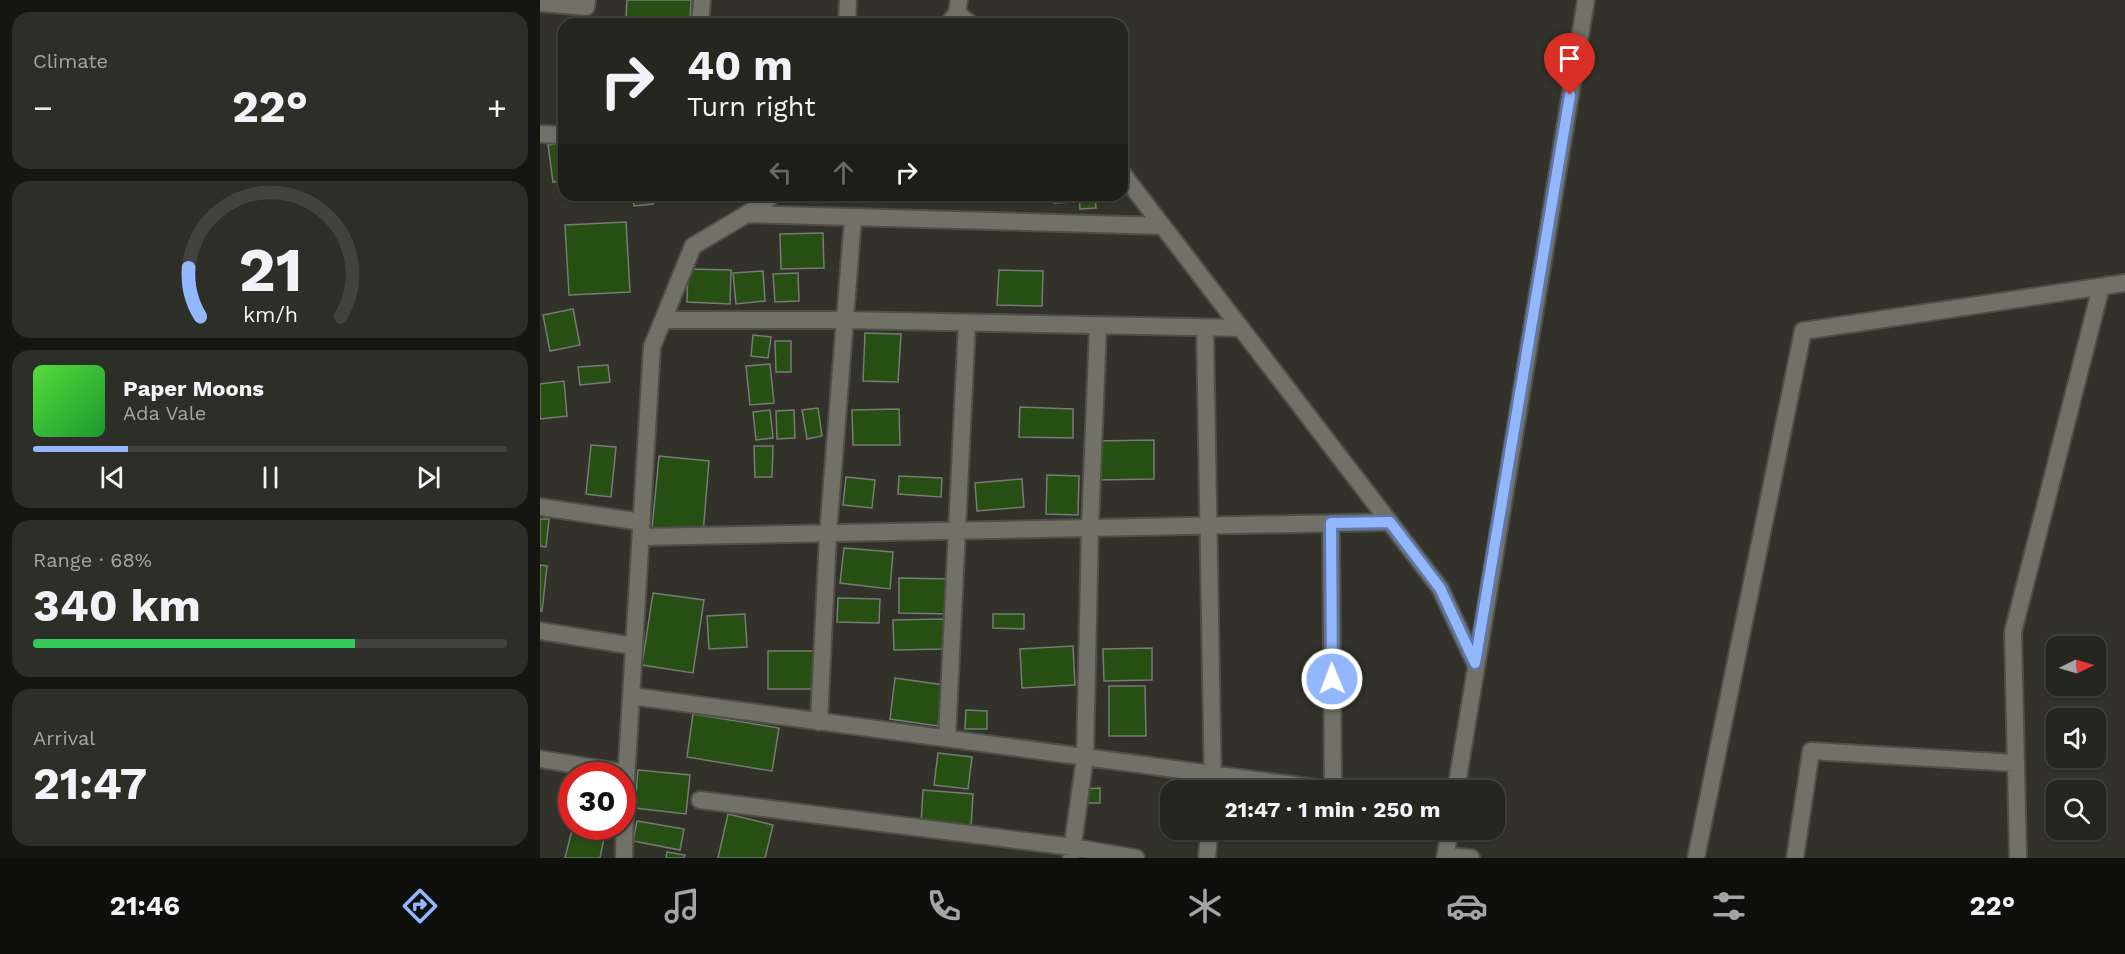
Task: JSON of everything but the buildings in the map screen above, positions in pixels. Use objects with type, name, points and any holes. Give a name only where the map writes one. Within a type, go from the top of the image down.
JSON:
[{"type":"street","points":[[540,3],[586,7],[586,0]]},
{"type":"street","points":[[700,18],[702,0]]},
{"type":"street","points":[[848,0],[848,18]]},
{"type":"street","points":[[1457,780],[1586,0]]},
{"type":"street","points":[[540,134],[558,135]]},
{"type":"street","points":[[1128,180],[1440,588],[1475,663]]},
{"type":"street","points":[[627,762],[652,347],[693,246],[765,201]]},
{"type":"street","points":[[747,214],[1163,226]]},
{"type":"street","points":[[819,722],[828,534],[853,218]]},
{"type":"street","points":[[1696,858],[1803,331],[2125,283]]},
{"type":"street","points":[[2018,858],[2013,632],[2101,287]]},
{"type":"street","points":[[663,320],[845,320],[1241,328]]},
{"type":"street","points":[[947,738],[967,323]]},
{"type":"street","points":[[1072,852],[1085,757],[1089,528],[1098,326]]},
{"type":"street","points":[[1205,328],[1214,780]]},
{"type":"street","points":[[540,507],[642,530],[828,534],[1390,522]]},
{"type":"street","points":[[1331,523],[1332,780]]},
{"type":"street","points":[[540,631],[634,646]]},
{"type":"street","points":[[631,696],[1085,757],[1199,780]]},
{"type":"street","points":[[1795,858],[1811,751],[2016,763]]},
{"type":"street","points":[[540,759],[558,762]]},
{"type":"street","points":[[700,800],[1072,852],[1136,858]]},
{"type":"street","points":[[624,840],[624,858]]},
{"type":"street","points":[[1207,858],[1208,840]]},
{"type":"street","points":[[1449,840],[1446,857],[1472,858]]},
{"type":"route","points":[[1332,679],[1331,523],[1390,522],[1440,588],[1475,663],[1570,95]]}]
